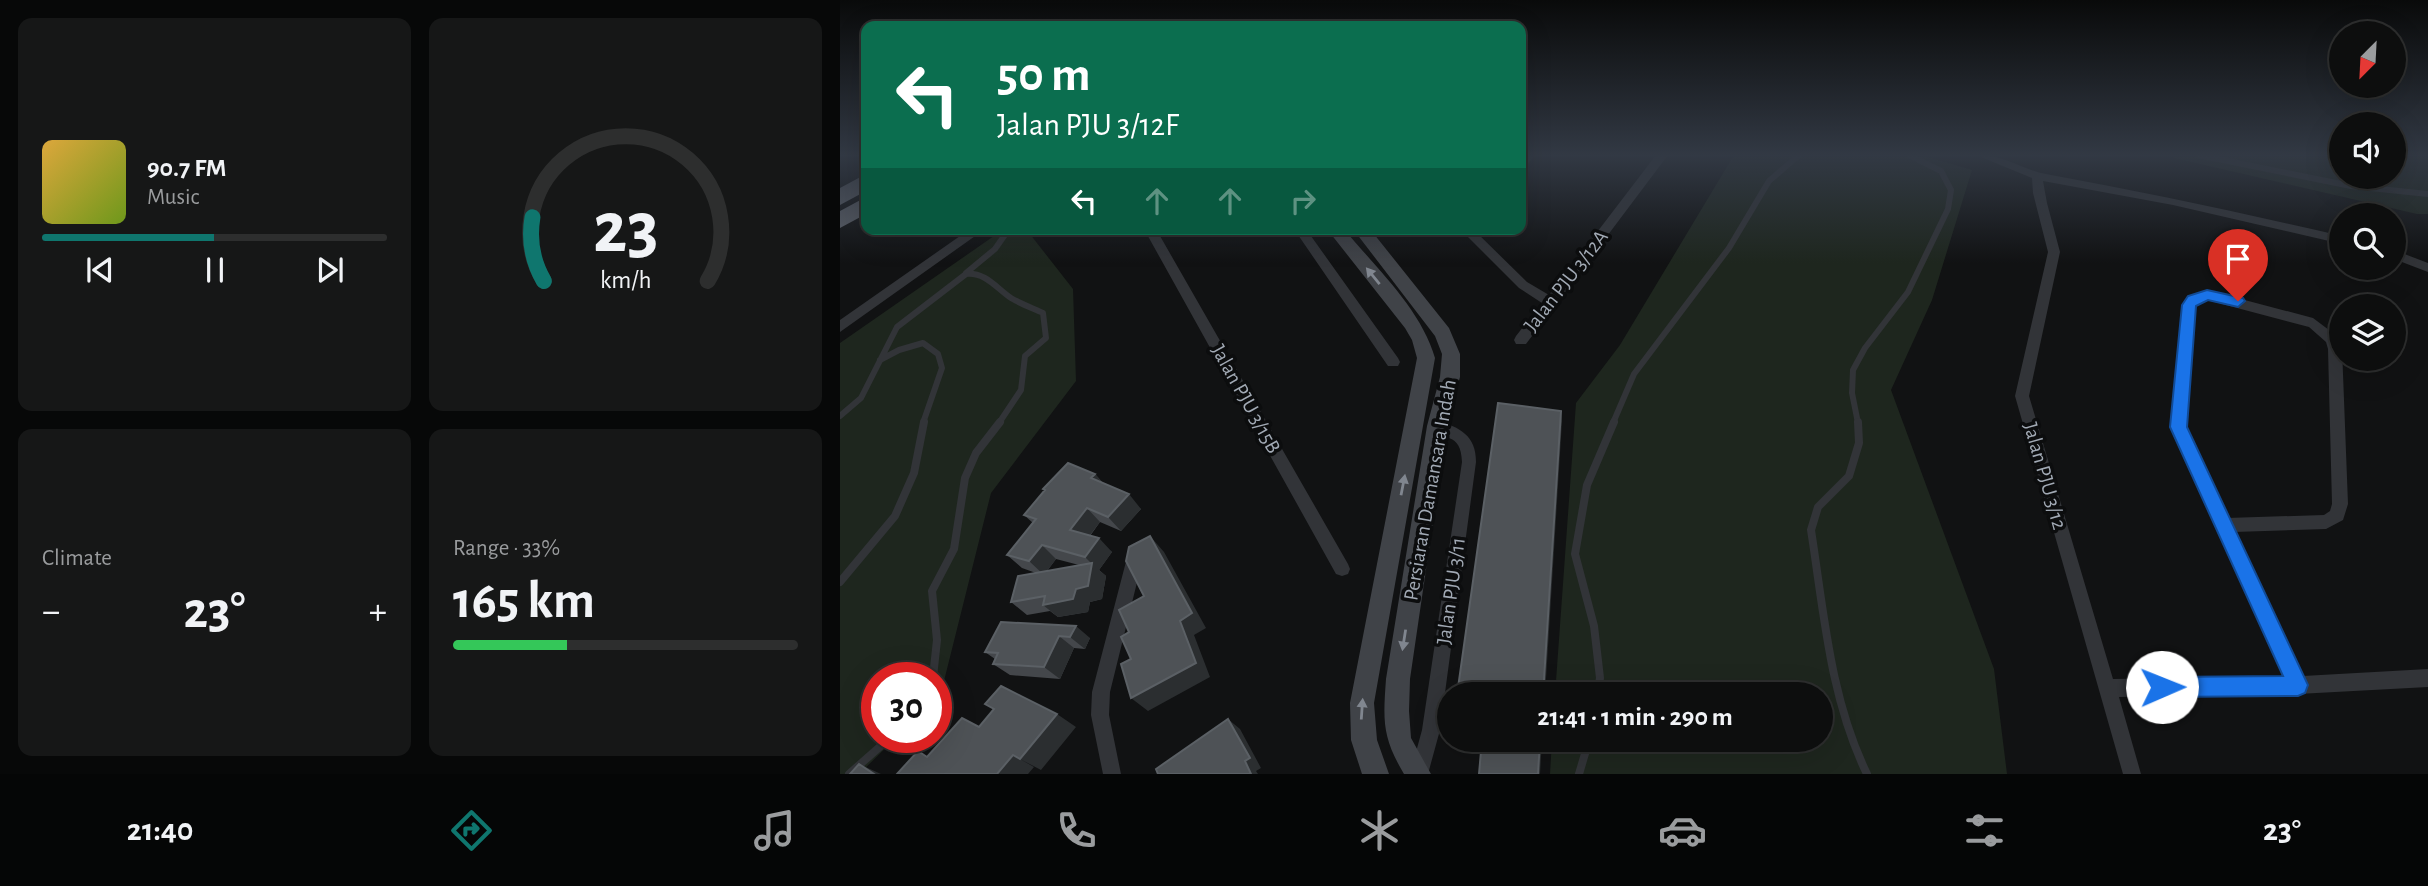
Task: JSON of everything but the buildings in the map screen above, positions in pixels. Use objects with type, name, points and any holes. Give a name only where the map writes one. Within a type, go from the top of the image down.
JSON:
[{"type":"highway","points":[[840,221],[861,207]]},
{"type":"main road","name":"Persiaran Damansara Indah","points":[[1340,235],[1410,323],[1421,340],[1426,358],[1362,703],[1361,729],[1367,757],[1376,774]]},
{"type":"main road","name":"Persiaran Damansara Indah","points":[[1366,235],[1443,333],[1451,354],[1450,377],[1437,426],[1398,679],[1396,711],[1399,741],[1418,774]]},
{"type":"street","name":"Jalan PJU 3/12A","points":[[1521,340],[1634,191]]},
{"type":"street","name":"Jalan PJU 3/12","points":[[2039,191],[2051,230],[2054,252],[2021,387],[2022,396],[2132,774]]},
{"type":"street","points":[[2120,191],[2329,237]]},
{"type":"street","points":[[840,327],[970,235]]},
{"type":"street","name":"Jalan PJU 3/15B","points":[[1153,235],[1342,569]]},
{"type":"street","points":[[1304,235],[1393,362]]},
{"type":"street","points":[[1472,235],[1523,285],[1549,302]]},
{"type":"street","points":[[2406,259],[2428,268]]},
{"type":"street","points":[[2223,525],[2326,522],[2337,515],[2340,504],[2335,349],[2332,340],[2313,323],[2207,295],[2193,300],[2189,305],[2179,427],[2223,525],[2298,685]]},
{"type":"street","name":"Jalan PJU 3/11","points":[[1418,774],[1431,730],[1470,450],[1466,440],[1459,434],[1437,426]]},
{"type":"street","points":[[1112,774],[1100,715],[1101,692],[1138,546]]},
{"type":"street","points":[[2108,688],[2298,685],[2428,678]]},
{"type":"lane","points":[[1599,682],[1594,626],[1575,554],[1587,485],[1634,374],[1729,248],[1763,191]]},
{"type":"lane","points":[[1867,774],[1857,756],[1841,702],[1811,530],[1818,507],[1849,476],[1859,443],[1858,417],[1852,393],[1853,370],[1865,348],[1908,292],[1948,209],[1951,191]]},
{"type":"lane","points":[[2399,191],[2428,194]]},
{"type":"lane","points":[[840,416],[861,398],[897,327],[966,274],[995,249],[1005,235]]},
{"type":"lane","points":[[935,662],[937,640],[932,591],[954,549],[965,478],[976,453],[1013,405],[1021,390],[1025,356],[1046,338],[1043,313],[1011,298],[988,280],[972,272],[966,274]]},
{"type":"lane","points":[[840,582],[895,516],[914,473],[924,419],[942,368],[938,354],[923,343],[898,350],[880,360]]},
{"type":"lane","points":[[1580,774],[1585,752]]},
{"type":"lane","points":[[849,774],[873,753]]},
{"type":"shaded area","points":[[1712,191],[1966,191],[1932,300],[1891,390],[1994,669],[2007,774],[1550,774],[1551,752],[1833,752],[1833,682],[1556,682],[1576,403],[1620,345]]},
{"type":"shaded area","points":[[2318,191],[2428,191],[2428,214],[2406,211],[2406,203],[2369,203]]},
{"type":"shaded area","points":[[995,235],[1031,235],[1073,289],[1076,381],[991,493],[949,662],[861,662],[861,753],[881,753],[859,774],[840,774],[840,343]]},
{"type":"route","points":[[2162,687],[2298,685],[2181,437],[2179,427],[2189,305],[2193,300],[2207,295],[2238,301]]}]
